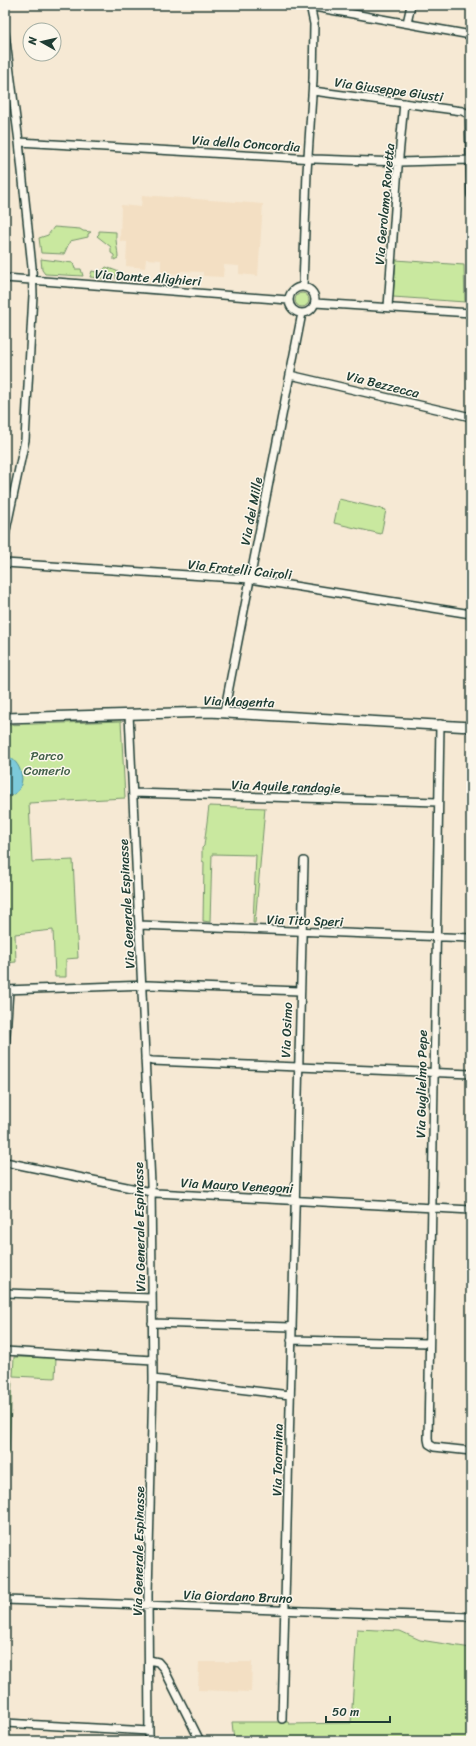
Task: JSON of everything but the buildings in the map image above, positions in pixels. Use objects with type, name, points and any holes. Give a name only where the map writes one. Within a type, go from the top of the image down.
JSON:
[{"type":"street","points":[[303,287],[307,172],[313,91],[314,24],[308,5],[471,35]]},
{"type":"street","points":[[407,23],[411,5]]},
{"type":"street","points":[[5,34],[20,142],[33,280],[25,432],[6,522],[5,534]]},
{"type":"street","name":"Via Giuseppe Giusti","points":[[313,91],[462,111],[470,115]]},
{"type":"street","name":"Via Gerolamo Rovetta","points":[[388,307],[404,103]]},
{"type":"street","points":[[470,115],[471,195]]},
{"type":"street","name":"Via della Concordia","points":[[20,142],[309,159],[399,162],[471,158]]},
{"type":"street","name":"Via Dante Alighieri","points":[[5,278],[288,300]]},
{"type":"street","points":[[303,287],[312,292],[315,297],[315,303],[310,310],[302,313],[292,309],[288,300],[295,288],[303,287]]},
{"type":"street","points":[[315,303],[471,313]]},
{"type":"street","name":"Via dei Mille","points":[[224,713],[302,313]]},
{"type":"street","name":"Via Bezzecca","points":[[290,375],[471,417]]},
{"type":"street","name":"Via Fratelli Cairoli","points":[[5,563],[250,580],[471,614]]},
{"type":"street","name":"Via Magenta","points":[[5,718],[224,713],[440,724],[471,727]]},
{"type":"street","name":"Via Generale Espinasse","points":[[129,714],[151,1192],[153,1379],[148,1605],[149,1741]]},
{"type":"street","name":"Via Guglielmo Pepe","points":[[440,724],[429,1343],[429,1444],[435,1448],[471,1451]]},
{"type":"street","name":"Via Aquile randagie","points":[[133,794],[438,802]]},
{"type":"street","name":"Via Osimo","points":[[294,1200],[304,861]]},
{"type":"street","name":"Via Tito Speri","points":[[139,925],[471,938]]},
{"type":"street","points":[[5,1050],[7,990],[142,985],[299,992]]},
{"type":"street","points":[[145,1059],[152,1061],[471,1074]]},
{"type":"street","name":"Via Mauro Venegoni","points":[[5,1162],[151,1192],[471,1210]]},
{"type":"street","name":"Via Taormina","points":[[282,1719],[294,1200]]},
{"type":"street","points":[[5,1293],[152,1298]]},
{"type":"street","points":[[152,1323],[291,1327]]},
{"type":"street","points":[[291,1340],[429,1343]]},
{"type":"street","points":[[5,1351],[153,1360]]},
{"type":"street","points":[[153,1379],[290,1394]]},
{"type":"street","name":"Via Giordano Bruno","points":[[5,1600],[471,1616]]},
{"type":"street","points":[[149,1660],[158,1662],[164,1668],[200,1741]]},
{"type":"street","points":[[5,1723],[149,1731]]},
{"type":"shaded area","points":[[142,195],[263,204],[258,276],[239,274],[239,266],[224,265],[223,277],[203,276],[203,272],[181,271],[180,274],[161,272],[161,260],[146,259],[145,268],[126,266],[127,242],[120,241],[121,205],[141,207]]},
{"type":"shaded area","points":[[199,1662],[252,1662],[251,1692],[198,1690]]},
{"type":"green space","points":[[54,227],[80,229],[91,232],[88,234],[88,237],[70,241],[64,254],[41,253],[39,238],[48,235]]},
{"type":"green space","points":[[99,231],[116,232],[118,258],[114,260],[114,255],[111,253],[111,247],[97,236]]},
{"type":"green space","points":[[41,259],[73,263],[75,269],[81,269],[83,276],[45,274],[42,270]]},
{"type":"green space","points":[[396,260],[464,265],[465,302],[393,297]]},
{"type":"green space","points":[[106,267],[119,272],[119,279],[116,279],[116,275],[113,275],[113,279],[90,277],[92,271],[100,273]]},
{"type":"green space","points":[[299,293],[305,293],[309,297],[309,303],[305,307],[299,307],[295,303],[295,297]]},
{"type":"green space","points":[[339,499],[386,510],[381,534],[334,523]]},
{"type":"green space","name":"Parco Comerio","points":[[121,721],[125,798],[29,803],[32,862],[73,860],[78,958],[66,959],[66,977],[55,977],[53,930],[15,934],[16,962],[5,963],[5,725]]},
{"type":"green space","points":[[209,806],[265,808],[255,923],[253,923],[256,855],[212,854],[210,922],[203,921],[204,862],[202,861],[202,848],[204,846]]},
{"type":"green space","points":[[14,1357],[56,1358],[55,1378],[13,1376]]},
{"type":"green space","points":[[5,1380],[12,1381],[9,1454],[5,1454]]},
{"type":"green space","points":[[357,1629],[400,1631],[420,1640],[471,1648],[471,1737],[465,1741],[234,1741],[232,1722],[288,1722],[289,1724],[351,1723]]},
{"type":"water","points":[[5,755],[15,761],[22,779],[17,792],[5,797]]}]
